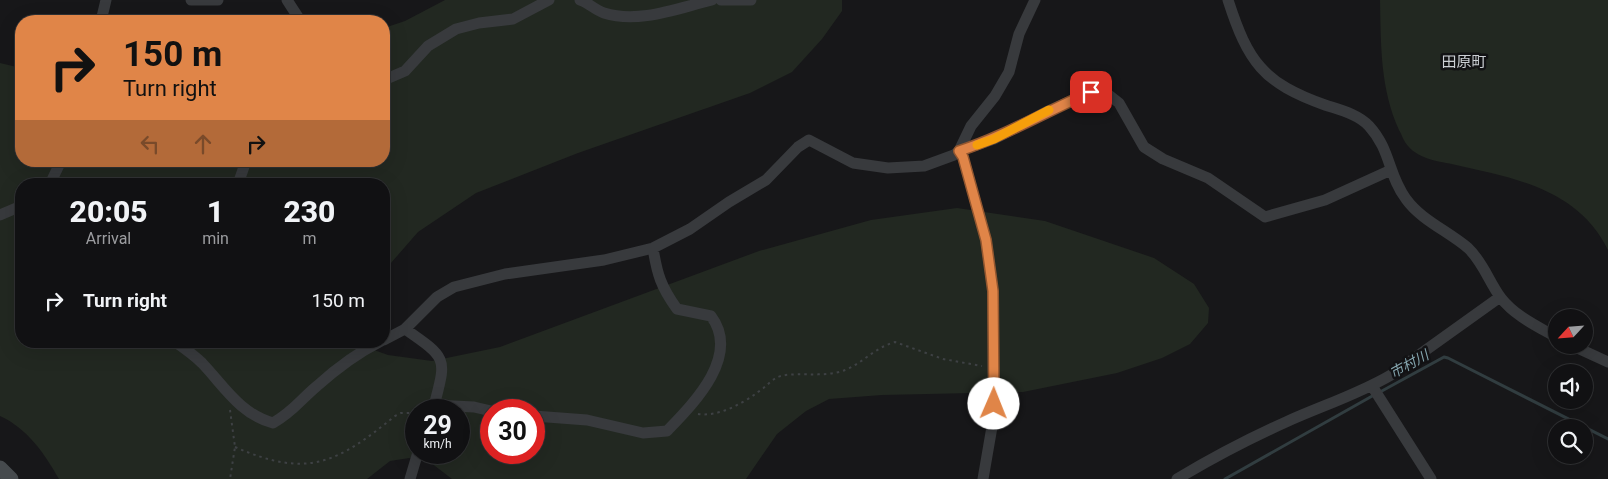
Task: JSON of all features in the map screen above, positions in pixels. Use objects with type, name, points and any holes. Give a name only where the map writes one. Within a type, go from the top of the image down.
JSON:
[{"type":"street","points":[[102,15],[106,0]]},
{"type":"street","points":[[191,0],[218,0]]},
{"type":"street","points":[[288,0],[297,15]]},
{"type":"street","points":[[390,77],[405,71],[428,46],[456,29],[479,23],[513,19],[550,0]]},
{"type":"street","points":[[580,0],[604,13],[628,17],[649,16],[712,0]]},
{"type":"street","points":[[721,0],[751,0]]},
{"type":"street","points":[[959,151],[971,126],[995,96],[1009,72],[1019,34],[1028,11],[1035,0]]},
{"type":"street","points":[[1228,0],[1236,23],[1254,61],[1267,75],[1297,95],[1356,116],[1367,124],[1378,136],[1388,155],[1391,170],[1409,203],[1469,249],[1485,270],[1500,297],[1512,310],[1548,332]]},
{"type":"street","points":[[390,336],[405,329],[437,296],[454,287],[505,274],[604,260],[653,248],[690,229],[729,202],[766,180],[798,147],[809,140],[853,163],[888,168],[924,166],[994,139],[1048,111],[1091,92],[1106,92],[1119,103],[1144,147],[1163,159],[1208,178],[1266,217],[1325,200],[1391,170]]},
{"type":"street","points":[[959,151],[963,157],[986,240],[993,291],[993,422],[983,479]]},
{"type":"street","points":[[0,215],[15,209]]},
{"type":"street","points":[[545,417],[587,420],[643,433],[667,431],[698,398],[713,371],[721,336],[711,316],[677,308],[658,277],[653,248]]},
{"type":"street","points":[[1177,479],[1221,453],[1286,421],[1372,386],[1391,375],[1500,297]]},
{"type":"street","points":[[405,329],[436,350],[444,366],[436,399]]},
{"type":"street","points":[[183,348],[201,362],[238,405],[254,415],[273,423],[290,414],[316,387],[358,353],[367,348]]},
{"type":"street","points":[[1591,354],[1608,362]]},
{"type":"street","points":[[1372,386],[1430,479]]},
{"type":"street","points":[[410,479],[414,464]]},
{"type":"street","points":[[0,468],[11,479]]},
{"type":"path","points":[[688,409],[699,415],[714,414],[750,398],[776,378],[786,374],[820,376],[845,370],[874,350],[895,342],[943,359],[994,369]]},
{"type":"path","points":[[229,395],[230,417],[235,447],[230,479]]},
{"type":"path","points":[[235,447],[256,457],[302,465],[315,464],[332,460],[362,443],[395,416],[405,413]]},
{"type":"shaded area","points":[[445,0],[842,0],[842,11],[822,39],[792,72],[750,93],[578,153],[476,193],[418,232],[390,264],[390,178],[15,178],[15,348],[372,348],[388,355],[432,361],[500,347],[759,251],[871,220],[957,208],[1045,221],[1154,258],[1194,284],[1209,308],[1208,323],[1190,344],[1162,358],[1117,373],[1023,392],[882,395],[829,399],[806,411],[777,434],[746,479],[452,479],[432,464],[470,464],[470,399],[405,399],[405,459],[390,461],[367,479],[59,479],[27,435],[10,421],[0,416],[0,63],[15,67],[15,167],[390,167],[390,26],[405,21]]},
{"type":"shaded area","points":[[1380,0],[1608,0],[1608,250],[1596,230],[1580,213],[1563,200],[1543,190],[1501,175],[1430,159],[1418,154],[1408,146],[1399,130],[1388,98],[1381,50]]},
{"type":"waterway","name":"市村川","points":[[1380,392],[1444,357],[1608,439]]},
{"type":"waterway","name":"市村川","points":[[1225,479],[1374,395]]},
{"type":"slow traffic","points":[[977,145],[994,139],[1049,110]]},
{"type":"district","name":"田原町","points":[[1464,62]]},
{"type":"route","points":[[994,404],[995,339],[993,291],[986,240],[963,157],[959,151],[994,139],[1048,111],[1091,92]]}]
